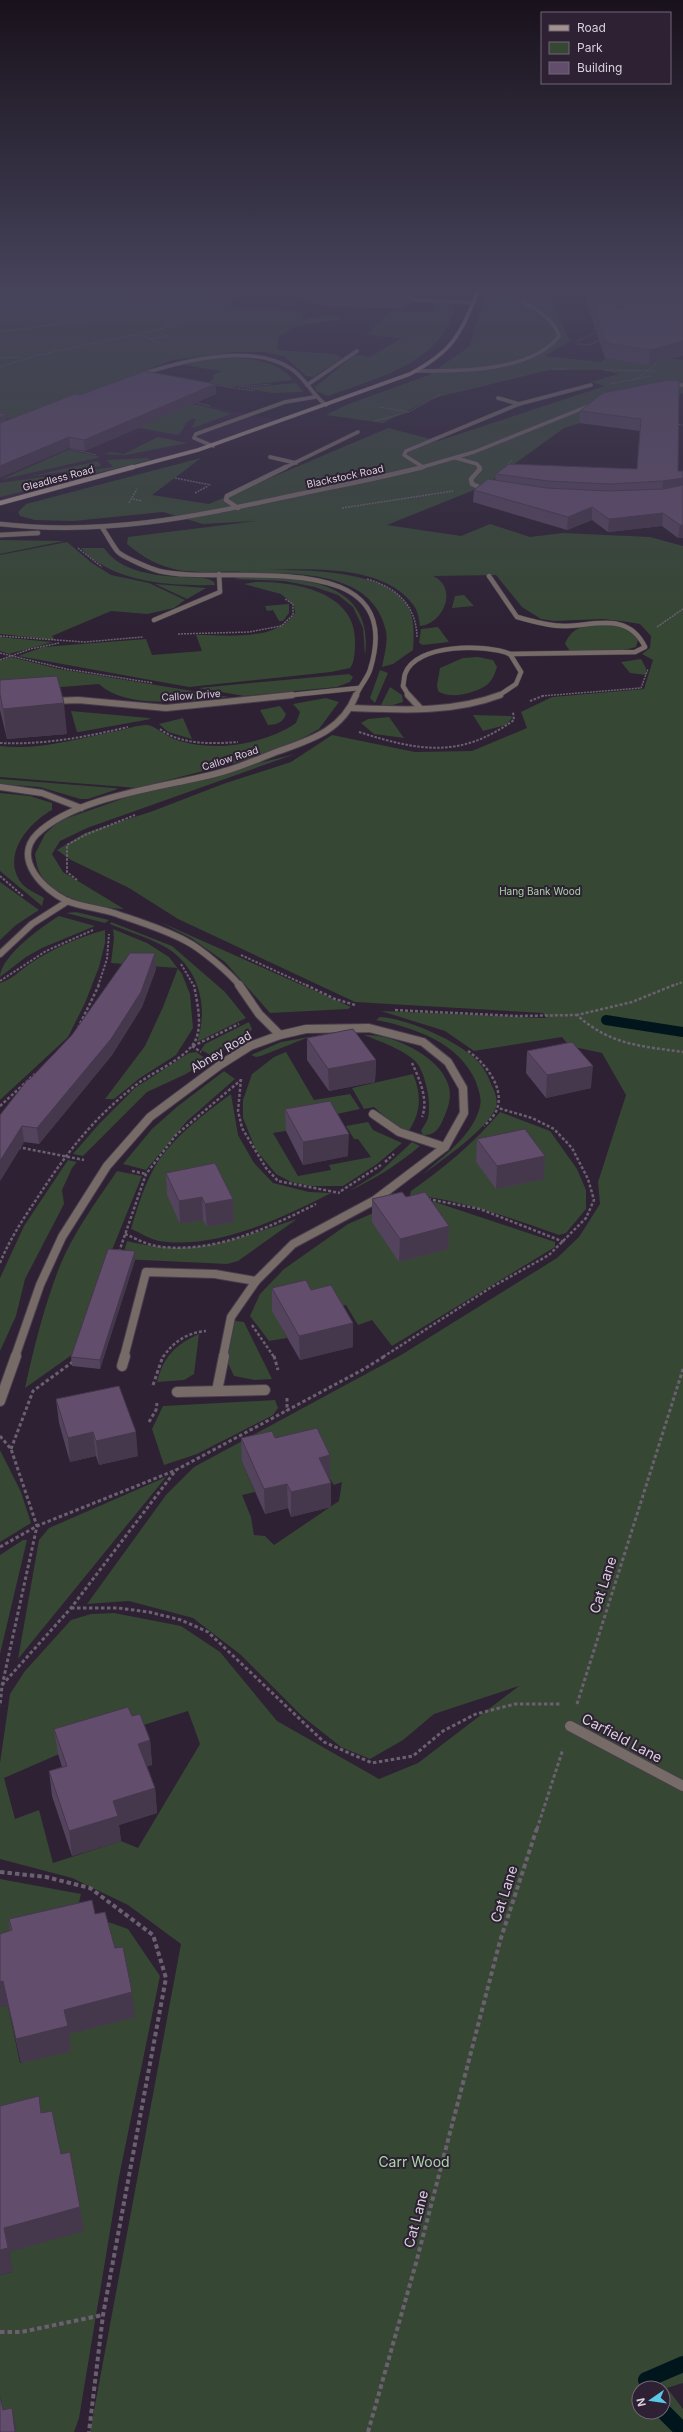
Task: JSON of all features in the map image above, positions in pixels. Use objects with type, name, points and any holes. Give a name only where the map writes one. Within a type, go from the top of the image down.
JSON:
[{"type":"main road","name":"Gleadless Road","points":[[0,503],[213,446],[333,402]]},
{"type":"street","points":[[213,446],[194,438],[196,434],[284,402]]},
{"type":"street","points":[[323,402],[326,405]]},
{"type":"street","points":[[514,402],[519,404]]},
{"type":"street","points":[[423,467],[406,458],[404,455],[406,451],[525,402]]},
{"type":"street","name":"Blackstock Road","points":[[0,524],[73,530],[103,529],[180,520],[423,467],[456,458],[510,438],[564,414],[598,402]]},
{"type":"street","points":[[238,508],[226,500],[226,496],[358,432]]},
{"type":"street","points":[[270,457],[296,463]]},
{"type":"street","points":[[456,458],[477,464],[480,469],[471,480],[472,484],[493,492]]},
{"type":"street","name":"Callow Road","points":[[103,529],[119,553],[150,568],[188,575],[275,575],[310,578],[344,588],[362,602],[373,618],[375,647],[370,671],[359,688],[352,708],[335,726],[313,738],[222,772],[144,789],[81,808],[53,821],[36,835],[28,852],[30,869],[46,888],[68,901],[114,913],[187,941],[233,977],[259,1014],[280,1035]]},
{"type":"street","points":[[0,535],[73,530]]},
{"type":"street","points":[[154,620],[220,592],[218,585],[219,574]]},
{"type":"street","points":[[420,708],[403,687],[404,677],[412,664],[432,652],[459,646],[486,648],[510,654],[636,652],[644,646],[642,636],[633,628],[619,623],[562,626],[517,617],[488,576]]},
{"type":"street","points":[[352,708],[420,708],[468,705],[497,696],[516,684],[521,672],[518,663],[510,654]]},
{"type":"street","name":"Callow Drive","points":[[43,702],[78,700],[166,708],[359,688]]},
{"type":"street","points":[[0,787],[35,790],[62,797],[81,808]]},
{"type":"street","points":[[0,954],[10,943],[48,912],[68,901]]},
{"type":"street","name":"Abney Road","points":[[0,1401],[40,1285],[62,1237],[107,1166],[150,1117],[220,1065],[250,1046],[280,1035],[306,1029],[369,1028],[422,1042],[448,1062],[464,1088],[464,1113],[445,1147],[375,1200],[293,1244],[256,1281],[231,1317],[217,1391]]},
{"type":"street","points":[[373,1114],[388,1128],[402,1135],[445,1147]]},
{"type":"street","points":[[122,1366],[146,1272],[216,1274],[256,1281]]},
{"type":"street","points":[[177,1392],[265,1390]]},
{"type":"street","name":"Carfield Lane","points":[[570,1726],[683,1786]]},
{"type":"path","points":[[676,424],[683,425]]},
{"type":"path","points":[[171,477],[211,485]]},
{"type":"path","points":[[639,634],[662,626],[683,609]]},
{"type":"path","points":[[0,660],[63,642]]},
{"type":"path","points":[[513,708],[544,695],[603,692],[641,688],[647,673],[649,662],[636,652]]},
{"type":"path","points":[[0,653],[66,669],[160,684]]},
{"type":"path","points":[[338,722],[379,738],[413,746],[444,747],[479,741],[498,731],[514,720],[513,708],[497,696]]},
{"type":"path","points":[[166,708],[157,725],[162,731],[207,743],[243,742]]},
{"type":"path","points":[[0,743],[15,744],[67,739],[131,727]]},
{"type":"path","points":[[80,882],[67,872],[66,845],[85,834],[143,812]]},
{"type":"path","points":[[0,876],[28,899],[48,912]]},
{"type":"path","points":[[76,1031],[101,981],[110,949],[109,925],[114,913]]},
{"type":"path","points":[[0,981],[3,981],[32,958],[73,937],[109,925]]},
{"type":"path","points":[[235,952],[335,999],[358,1006]]},
{"type":"path","points":[[0,1263],[8,1243],[65,1155],[94,1122],[137,1084],[192,1046],[200,1021],[194,985],[180,962]]},
{"type":"path","points":[[398,1010],[516,1016],[577,1015],[632,1002],[683,982]]},
{"type":"path","points":[[577,1015],[591,1030],[617,1042],[683,1052]]},
{"type":"path","points":[[192,1046],[242,1080]]},
{"type":"path","points":[[463,1048],[478,1057],[493,1079],[499,1096],[498,1108],[484,1127]]},
{"type":"path","points":[[331,1196],[383,1164],[412,1138],[424,1112],[421,1081],[412,1062],[407,1059]]},
{"type":"path","points":[[0,1106],[36,1074]]},
{"type":"path","points":[[118,1256],[146,1174],[162,1150],[188,1123],[242,1080],[246,1075]]},
{"type":"path","points":[[242,1080],[238,1111],[242,1128],[266,1168],[278,1181],[375,1200]]},
{"type":"path","points":[[0,1547],[37,1526],[176,1470],[287,1412],[424,1333],[490,1288],[549,1255],[564,1242],[586,1218],[594,1200],[588,1179],[572,1148],[554,1129],[532,1118],[498,1108]]},
{"type":"path","points":[[14,1146],[65,1155]]},
{"type":"path","points":[[421,1198],[445,1200],[486,1211],[564,1242]]},
{"type":"path","points":[[125,1234],[155,1246],[190,1247],[224,1240],[284,1221],[318,1203]]},
{"type":"path","points":[[231,1317],[249,1320],[274,1356],[280,1376]]},
{"type":"path","points":[[153,1389],[155,1372],[161,1357],[178,1340],[198,1331],[228,1332]]},
{"type":"path","points":[[11,1450],[33,1391],[74,1360],[80,1361]]},
{"type":"path","name":"Cat Lane","points":[[368,2432],[416,2263],[500,1941],[683,1369]]},
{"type":"path","points":[[286,1396],[287,1412]]},
{"type":"path","points":[[149,1422],[156,1410],[155,1398]]},
{"type":"path","points":[[0,1436],[11,1450],[37,1526],[2,1686],[0,1706]]},
{"type":"path","points":[[2,1686],[71,1608],[176,1470]]},
{"type":"path","points":[[71,1608],[118,1608],[149,1612],[181,1620],[208,1632],[231,1652],[324,1742],[372,1763],[413,1756],[443,1731],[476,1714],[515,1704],[577,1704]]},
{"type":"path","points":[[0,1872],[46,1877],[90,1888],[152,1935],[166,1978],[103,2314],[89,2432]]},
{"type":"path","points":[[0,2332],[21,2332],[103,2314]]},
{"type":"shaded area","points":[[156,402],[193,402],[282,421],[213,446],[0,503],[0,430]]},
{"type":"green space","points":[[0,402],[63,402],[23,418],[0,419]]},
{"type":"green space","name":"Carr Wood","points":[[353,402],[425,402],[383,423],[326,415]]},
{"type":"green space","name":"Carr Wood","points":[[555,402],[651,402],[564,428],[484,486],[387,525],[461,536],[490,524],[530,537],[563,533],[650,537],[683,546],[683,2383],[671,2387],[671,2380],[631,2380],[631,2420],[671,2420],[671,2393],[683,2409],[683,2432],[90,2432],[181,1944],[128,1905],[72,1878],[0,1859],[0,1763],[10,1694],[25,1671],[71,1620],[91,1614],[114,1613],[181,1626],[220,1652],[277,1721],[379,1779],[418,1763],[519,1686],[434,1714],[403,1740],[370,1759],[341,1747],[302,1716],[241,1655],[193,1618],[129,1601],[87,1604],[166,1495],[194,1467],[401,1355],[557,1258],[579,1237],[600,1204],[598,1182],[626,1095],[602,1053],[569,1046],[562,1037],[474,1051],[445,1031],[381,1011],[546,1018],[543,1013],[355,1002],[178,919],[129,888],[71,860],[57,850],[85,833],[153,811],[223,784],[291,762],[332,735],[415,752],[472,751],[527,728],[521,712],[552,697],[644,689],[653,660],[642,654],[650,648],[651,636],[640,624],[602,619],[554,621],[541,619],[522,607],[496,575],[433,576],[441,582],[445,589],[445,605],[435,619],[428,624],[420,626],[414,606],[395,588],[368,576],[337,571],[304,569],[204,572],[178,570],[151,560],[127,544],[128,537],[257,521],[203,524],[163,512],[74,521],[35,520],[20,516],[18,512],[26,504],[201,458],[152,495],[209,504],[388,428],[438,441]],"holes":[[[242,1462],[330,1479],[334,1485],[342,1482],[339,1501],[274,1545],[265,1536],[254,1535],[251,1517],[242,1495],[255,1492]],[[188,1711],[200,1744],[138,1848],[121,1841],[53,1863],[39,1810],[15,1819],[4,1778],[80,1745]]]},
{"type":"green space","points":[[190,405],[199,405],[231,414],[192,428],[196,419],[190,420],[178,435],[134,427]]},
{"type":"green space","points":[[158,437],[187,443],[126,455],[104,454],[111,452],[124,454]]},
{"type":"green space","points":[[68,450],[101,457],[0,480]]},
{"type":"green space","points":[[148,458],[150,460],[0,497],[0,483],[113,467],[107,460]]},
{"type":"green space","points":[[98,461],[101,466],[28,477]]},
{"type":"green space","points":[[0,540],[64,541],[0,554]]},
{"type":"green space","points":[[67,542],[92,563],[111,575],[149,583],[185,600],[174,608],[147,614],[111,611],[52,636],[55,640],[0,634],[0,555]]},
{"type":"green space","points":[[81,548],[104,548],[119,563],[139,571],[150,574],[203,578],[214,582],[215,585],[180,585],[143,580],[109,569],[94,560]]},
{"type":"green space","points":[[256,570],[293,570],[337,573],[359,577],[378,584],[395,593],[410,610],[414,633],[413,650],[393,664],[382,667],[386,649],[386,631],[377,608],[361,593],[341,582],[317,576],[291,574],[219,573]]},
{"type":"green space","points":[[244,577],[266,577],[310,582],[330,588],[346,598],[358,612],[365,631],[365,656],[363,628],[353,607],[338,595],[315,587],[285,581],[234,579]]},
{"type":"green space","points":[[271,582],[304,587],[320,593],[334,601],[345,611],[353,624],[355,641],[354,659],[350,668],[331,672],[189,687],[18,656],[43,647],[146,639],[152,655],[202,651],[196,635],[250,635],[276,629],[287,622],[295,613],[294,605],[281,594],[244,584]]},
{"type":"green space","points":[[155,584],[206,588],[187,599]]},
{"type":"green space","points":[[464,595],[474,606],[452,608],[455,596]]},
{"type":"green space","points":[[289,604],[289,613],[283,621],[279,621],[273,610],[267,611],[265,606]]},
{"type":"green space","points":[[603,624],[619,626],[634,631],[638,640],[636,647],[624,650],[570,651],[565,644],[575,630],[585,626]]},
{"type":"green space","points":[[438,627],[449,642],[423,645],[419,643],[421,629]]},
{"type":"green space","points":[[0,637],[53,642],[9,654],[0,651]]},
{"type":"green space","points":[[11,657],[59,669],[229,697],[161,702],[143,701],[126,698],[111,692],[99,684],[0,692],[0,661]]},
{"type":"green space","points":[[478,657],[493,660],[497,667],[493,678],[488,684],[471,693],[449,695],[438,691],[437,685],[440,668],[463,658]]},
{"type":"green space","points":[[641,659],[646,668],[646,675],[630,673],[621,662]]},
{"type":"green space","points":[[380,670],[388,673],[375,703],[370,698]]},
{"type":"green space","points":[[349,674],[353,677],[350,682],[337,687],[244,696],[198,688]]},
{"type":"green space","points":[[390,687],[402,695],[403,702],[393,705],[381,705]]},
{"type":"green space","points":[[326,698],[339,702],[319,729],[299,740],[250,759],[137,788],[0,777],[0,746],[29,747],[44,745],[147,725],[150,725],[174,739],[189,743],[204,746],[237,744],[269,737],[296,723],[300,712],[293,704]]},
{"type":"green space","points":[[280,706],[286,714],[285,717],[279,722],[268,725],[260,710]]},
{"type":"green space","points":[[71,711],[149,718],[151,719],[77,732]]},
{"type":"green space","points":[[473,715],[511,716],[512,718],[506,725],[483,731]]},
{"type":"green space","points":[[389,717],[404,738],[374,734],[361,723],[368,719]]},
{"type":"green space","points":[[183,718],[192,739],[168,732],[159,724]]},
{"type":"green space","points":[[295,754],[87,828],[60,841],[52,854],[63,872],[124,909],[102,907],[78,901],[66,896],[47,883],[40,873],[35,854],[45,834],[59,821],[133,795]]},
{"type":"green space","points":[[0,779],[118,789],[88,799],[80,799],[40,787],[0,784]]},
{"type":"green space","points":[[0,793],[30,796],[52,803],[52,810],[43,816],[26,832],[15,853],[14,863],[17,874],[23,885],[44,898],[42,906],[0,871]]},
{"type":"green space","points":[[0,882],[39,910],[16,925],[0,940]]},
{"type":"green space","points":[[76,912],[109,920],[105,923],[66,913]]},
{"type":"green space","points":[[59,916],[95,926],[42,948],[26,957],[0,977],[7,960],[14,952],[33,934]]},
{"type":"green space","points":[[158,921],[351,1007],[348,1009],[270,1013],[225,962],[191,938]]},
{"type":"green space","points":[[111,922],[172,946],[225,992],[246,1018],[197,1042],[202,1015],[201,1002],[194,977],[187,966],[178,956],[167,948],[147,938],[110,924]]},
{"type":"green space","points":[[113,929],[147,943],[169,957],[177,968],[111,963],[114,938]]},
{"type":"green space","points":[[105,930],[105,943],[99,967],[85,1003],[68,1037],[0,1100],[0,983],[9,979],[31,963],[58,948]]},
{"type":"green space","points":[[178,969],[182,974],[190,994],[193,1028],[176,1055],[140,1078],[114,1099],[105,1099],[145,1046]]},
{"type":"green space","points":[[380,1017],[390,1018],[415,1025],[441,1036],[464,1049],[482,1066],[489,1078],[496,1096],[496,1107],[484,1125],[452,1153],[422,1175],[465,1136],[477,1117],[480,1106],[480,1094],[469,1068],[447,1047],[420,1032],[376,1020]]},
{"type":"green space","points":[[249,1022],[252,1029],[245,1039],[212,1056],[201,1050],[205,1044]]},
{"type":"green space","points":[[364,1035],[375,1035],[401,1043],[414,1049],[437,1066],[444,1076],[450,1092],[447,1109],[439,1128],[435,1132],[430,1135],[423,1135],[421,1131],[428,1118],[429,1104],[427,1087],[418,1065],[403,1052]]},
{"type":"green space","points":[[309,1037],[261,1056],[256,1057],[251,1055],[281,1042]]},
{"type":"green space","points":[[196,1052],[208,1060],[186,1074],[147,1092],[83,1156],[73,1154],[99,1124],[135,1088],[189,1053]]},
{"type":"green space","points":[[286,1052],[314,1100],[350,1094],[360,1109],[300,1122],[304,1128],[273,1133],[298,1176],[331,1170],[329,1165],[371,1157],[358,1139],[354,1139],[346,1126],[368,1122],[373,1130],[402,1143],[377,1164],[343,1186],[310,1186],[291,1182],[276,1174],[256,1150],[243,1118],[243,1100],[252,1074],[274,1057]]},
{"type":"green space","points":[[224,1071],[235,1079],[187,1121],[146,1170],[123,1164],[152,1129],[178,1106]]},
{"type":"green space","points":[[413,1074],[418,1090],[419,1104],[416,1118],[408,1132],[396,1127],[374,1107],[364,1109],[352,1088]]},
{"type":"green space","points":[[231,1094],[238,1135],[254,1163],[273,1183],[309,1192],[331,1193],[270,1222],[248,1230],[203,1241],[181,1243],[159,1241],[131,1229],[146,1185],[154,1168],[166,1150],[202,1116]]},
{"type":"green space","points":[[500,1112],[550,1131],[577,1169],[586,1190],[586,1209],[566,1233],[559,1235],[467,1205],[429,1197],[410,1195],[411,1191],[447,1164],[469,1145]]},
{"type":"green space","points":[[412,1142],[420,1146],[386,1171],[349,1191],[380,1172]]},
{"type":"green space","points":[[68,1160],[77,1162],[72,1168],[62,1190],[64,1204],[25,1279],[16,1316],[0,1351],[0,1278],[24,1226]]},
{"type":"green space","points":[[117,1171],[142,1176],[114,1245],[76,1352],[25,1388],[40,1327],[59,1268],[78,1230]]},
{"type":"green space","points":[[401,1201],[435,1202],[555,1242],[555,1247],[392,1346],[372,1320],[358,1325],[346,1305],[312,1313],[273,1311],[287,1338],[269,1341],[250,1316],[260,1294],[284,1269],[348,1224]]},
{"type":"green space","points":[[297,1219],[238,1261],[227,1264],[122,1259],[127,1241],[152,1246],[174,1248],[195,1247],[233,1240]]},
{"type":"green space","points":[[235,1321],[244,1322],[272,1379],[255,1380],[234,1376],[227,1361]]},
{"type":"green space","points":[[199,1334],[194,1374],[184,1380],[157,1382],[163,1365],[172,1352],[184,1342]]},
{"type":"green space","points":[[275,1400],[278,1408],[273,1415],[197,1454],[164,1465],[152,1429],[163,1406]]},
{"type":"green space","points":[[0,1450],[21,1492],[31,1523],[0,1542]]},
{"type":"green space","points":[[166,1477],[18,1659],[39,1540],[49,1528]]},
{"type":"green space","points":[[23,1540],[27,1540],[0,1654],[0,1555]]},
{"type":"green space","points":[[0,1879],[81,1894],[77,1911],[128,1929],[160,1976],[119,2177],[79,2418],[74,2432],[7,2432],[0,2395],[0,2275],[12,2272],[9,2252],[0,2131],[0,2007],[8,2006],[20,2063],[67,2034],[135,2016],[0,1960]]},
{"type":"building","points":[[53,402],[172,402],[84,440],[69,437],[0,466],[0,423]]},
{"type":"building","points":[[591,402],[679,402],[678,471],[683,471],[683,478],[663,481],[609,484],[548,481],[496,474],[509,464],[637,469],[641,419],[580,411]]},
{"type":"building","points":[[0,413],[6,414],[0,417]]},
{"type":"building","points":[[488,479],[547,488],[608,491],[664,489],[683,485],[683,525],[680,525],[663,513],[609,519],[592,507],[568,517],[474,490]]},
{"type":"building","points":[[57,676],[64,703],[3,709],[0,694],[0,680]]},
{"type":"building","points":[[130,953],[155,953],[141,992],[111,1039],[37,1128],[22,1126],[0,1161],[0,1115],[28,1079],[29,1080],[72,1035]]},
{"type":"building","points":[[353,1029],[376,1060],[328,1069],[307,1038]]},
{"type":"building","points":[[572,1042],[593,1066],[547,1075],[527,1051]]},
{"type":"building","points":[[330,1101],[349,1134],[303,1142],[285,1109]]},
{"type":"building","points":[[525,1129],[545,1156],[497,1166],[477,1139]]},
{"type":"building","points":[[215,1163],[233,1199],[205,1204],[202,1197],[179,1201],[166,1173]]},
{"type":"building","points":[[402,1192],[406,1197],[425,1192],[449,1226],[400,1239],[372,1199]]},
{"type":"building","points":[[108,1249],[135,1251],[100,1360],[71,1357]]},
{"type":"building","points":[[306,1280],[311,1290],[331,1285],[353,1323],[299,1336],[272,1288]]},
{"type":"building","points":[[119,1386],[136,1432],[96,1441],[93,1432],[68,1438],[56,1399]]},
{"type":"building","points":[[317,1428],[330,1455],[319,1458],[331,1483],[291,1492],[287,1484],[264,1489],[241,1438],[272,1431],[275,1438]]},
{"type":"building","points":[[128,1707],[132,1716],[140,1714],[150,1740],[138,1744],[155,1788],[113,1801],[118,1816],[69,1831],[49,1771],[67,1766],[54,1729]]},
{"type":"building","points":[[92,1900],[95,1914],[105,1912],[115,1948],[123,1947],[132,1992],[64,2010],[68,2026],[16,2039],[3,1981],[0,1982],[0,1934],[12,1930],[9,1919]]},
{"type":"building","points":[[39,2096],[41,2113],[52,2111],[61,2154],[70,2152],[80,2207],[4,2228],[8,2248],[0,2250],[0,2106]]},
{"type":"building","points":[[0,2397],[3,2410],[12,2408],[15,2432],[0,2432]]},
{"type":"waterway","points":[[606,1020],[683,1032]]},
{"type":"waterway","points":[[646,2380],[683,2364]]},
{"type":"waterway","points":[[671,2419],[683,2431]]},
{"type":"park label","name":"Hang Bank Wood","points":[[540,891]]}]
